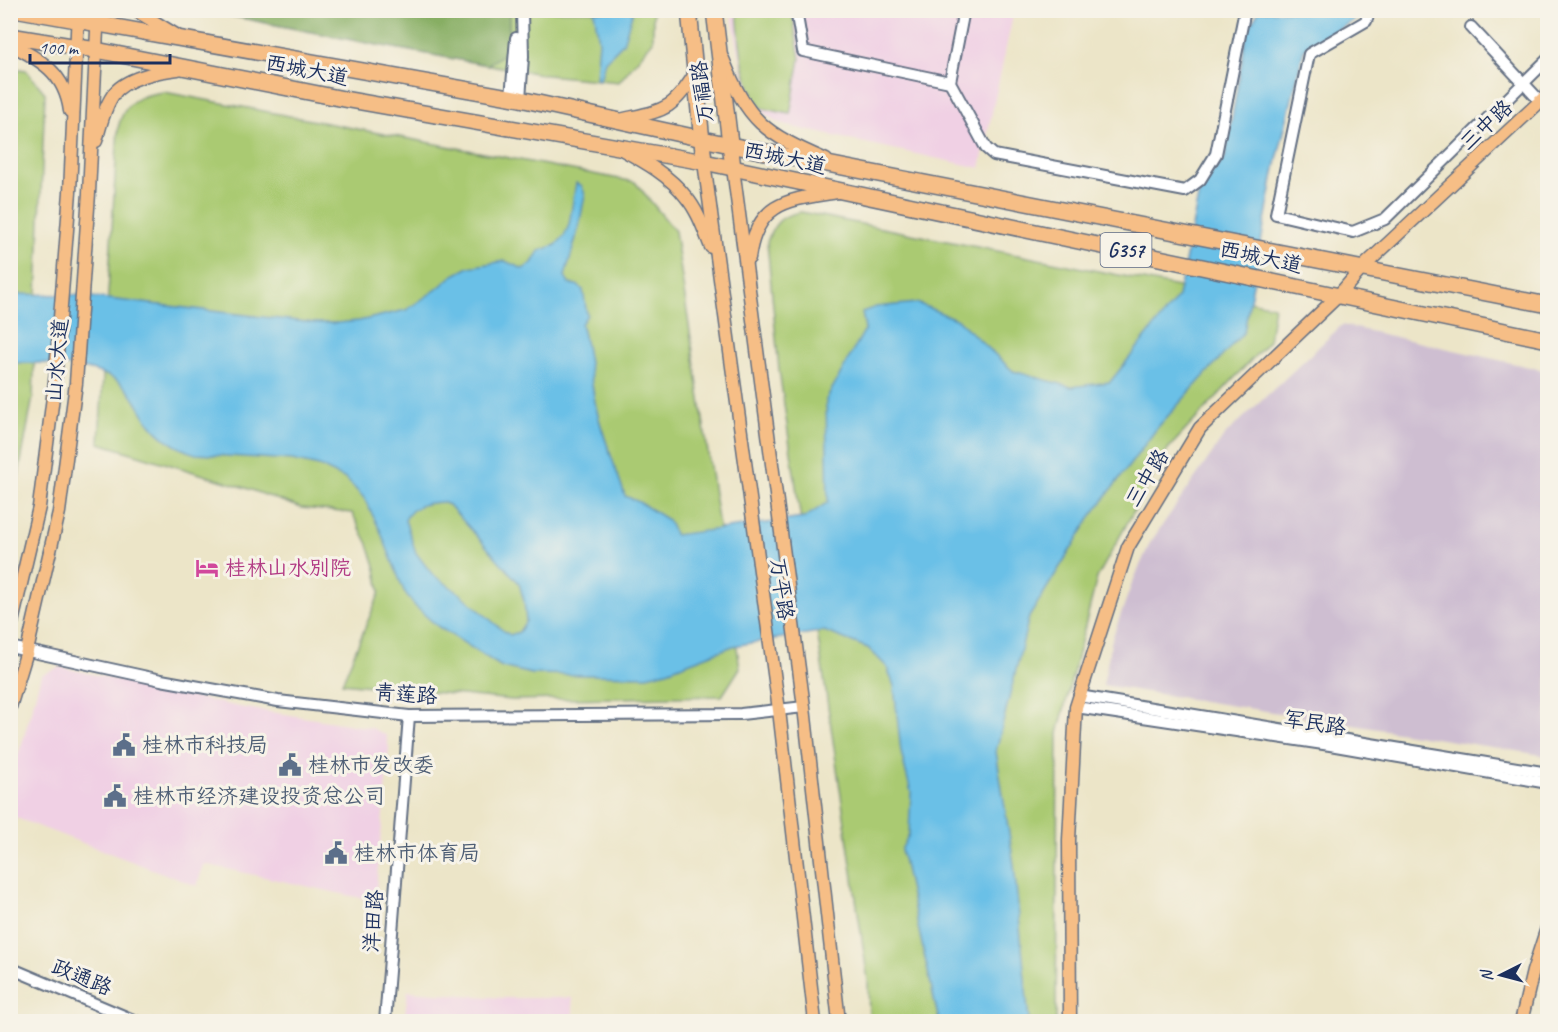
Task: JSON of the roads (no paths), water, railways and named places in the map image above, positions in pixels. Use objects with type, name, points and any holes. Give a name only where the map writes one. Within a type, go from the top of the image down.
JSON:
[{"type":"highway","name":"西城大道","points":[[20,10],[98,18],[185,40],[516,98],[730,145],[1364,267],[1548,305]]},
{"type":"highway","name":"万福路","points":[[689,10],[704,162]]},
{"type":"highway","name":"万福路","points":[[714,10],[733,168]]},
{"type":"highway","name":"西城大道","points":[[10,36],[96,50],[344,99],[704,162],[1548,340]]},
{"type":"main road","points":[[135,10],[148,20],[185,40]]},
{"type":"main road","name":"山水大道","points":[[10,631],[39,507],[56,381],[73,134],[78,16]]},
{"type":"main road","name":"山水大道","points":[[10,706],[27,651],[59,512],[76,383],[98,18]]},
{"type":"main road","points":[[10,44],[46,63],[57,77],[69,104],[73,134]]},
{"type":"main road","points":[[718,44],[738,95],[757,120],[788,143],[838,165]]},
{"type":"main road","points":[[91,156],[113,94],[133,80],[162,71],[185,68]]},
{"type":"main road","points":[[618,120],[665,109],[683,94],[696,72]]},
{"type":"main road","name":"三中路","points":[[1070,1022],[1070,816],[1077,701],[1128,547],[1200,428],[1339,295],[1364,267],[1544,98]]},
{"type":"main road","points":[[616,146],[648,164],[686,197],[700,221],[718,265]]},
{"type":"main road","name":"万平路","points":[[704,162],[778,710],[815,1022]]},
{"type":"main road","name":"万平路","points":[[733,168],[804,707],[839,1022]]},
{"type":"main road","points":[[747,274],[751,241],[761,221],[771,209],[785,202],[842,191]]},
{"type":"main road","points":[[1521,1022],[1533,971],[1548,925]]},
{"type":"street","points":[[516,98],[523,57],[520,10]]},
{"type":"street","points":[[796,10],[803,51],[950,82]]},
{"type":"street","points":[[964,10],[950,82],[986,148],[994,155],[1185,191],[1192,187],[1216,154],[1245,10]]},
{"type":"street","points":[[1370,10],[1366,21],[1309,54],[1276,214],[1353,232],[1385,219],[1548,59]]},
{"type":"street","points":[[1472,27],[1522,82],[1544,98]]},
{"type":"street","name":"青莲路","points":[[10,647],[161,680],[278,701],[409,716],[741,714],[804,707]]},
{"type":"street","name":"军民路","points":[[1077,701],[1548,773]]},
{"type":"street","name":"军民路","points":[[1077,701],[1548,783]]},
{"type":"street","name":"洋田路","points":[[385,1022],[409,716]]},
{"type":"street","name":"政通路","points":[[10,968],[138,1022]]},
{"type":"water","points":[[594,11],[633,11],[623,43],[605,61],[600,80],[596,79],[599,41]]},
{"type":"water","points":[[1259,11],[1364,11],[1363,15],[1304,49],[1275,168],[1244,332],[1158,427],[1090,518],[1029,617],[996,751],[1014,865],[1029,1021],[939,1021],[901,850],[909,834],[911,792],[901,752],[894,686],[887,667],[868,648],[824,631],[733,646],[667,671],[647,676],[532,674],[502,667],[437,626],[415,606],[404,591],[380,530],[364,498],[346,479],[319,466],[292,460],[189,452],[169,442],[158,432],[148,421],[129,391],[115,379],[102,373],[71,366],[11,363],[10,294],[74,295],[315,323],[359,321],[406,310],[452,276],[469,267],[505,261],[523,269],[532,263],[539,251],[556,245],[564,236],[569,225],[576,183],[581,185],[585,194],[579,227],[565,276],[569,284],[577,285],[583,290],[587,315],[581,324],[596,407],[625,496],[668,520],[675,535],[804,518],[828,502],[826,400],[865,329],[862,312],[876,307],[917,303],[958,320],[1013,371],[1071,387],[1110,382],[1178,297],[1200,187],[1225,158],[1247,32]],"holes":[[[443,502],[450,506],[519,583],[526,621],[519,632],[510,635],[501,629],[462,595],[432,574],[416,553],[405,520],[408,515],[416,508],[426,504]]]},
{"type":"place","name":"桂林山水别院","points":[[207,568]]},
{"type":"place","name":"桂林市科技局","points":[[124,745]]},
{"type":"place","name":"桂林市发改委","points":[[290,765]]},
{"type":"place","name":"桂林市经济建设投资总公司","points":[[115,796]]},
{"type":"place","name":"桂林市体育局","points":[[336,853]]}]
